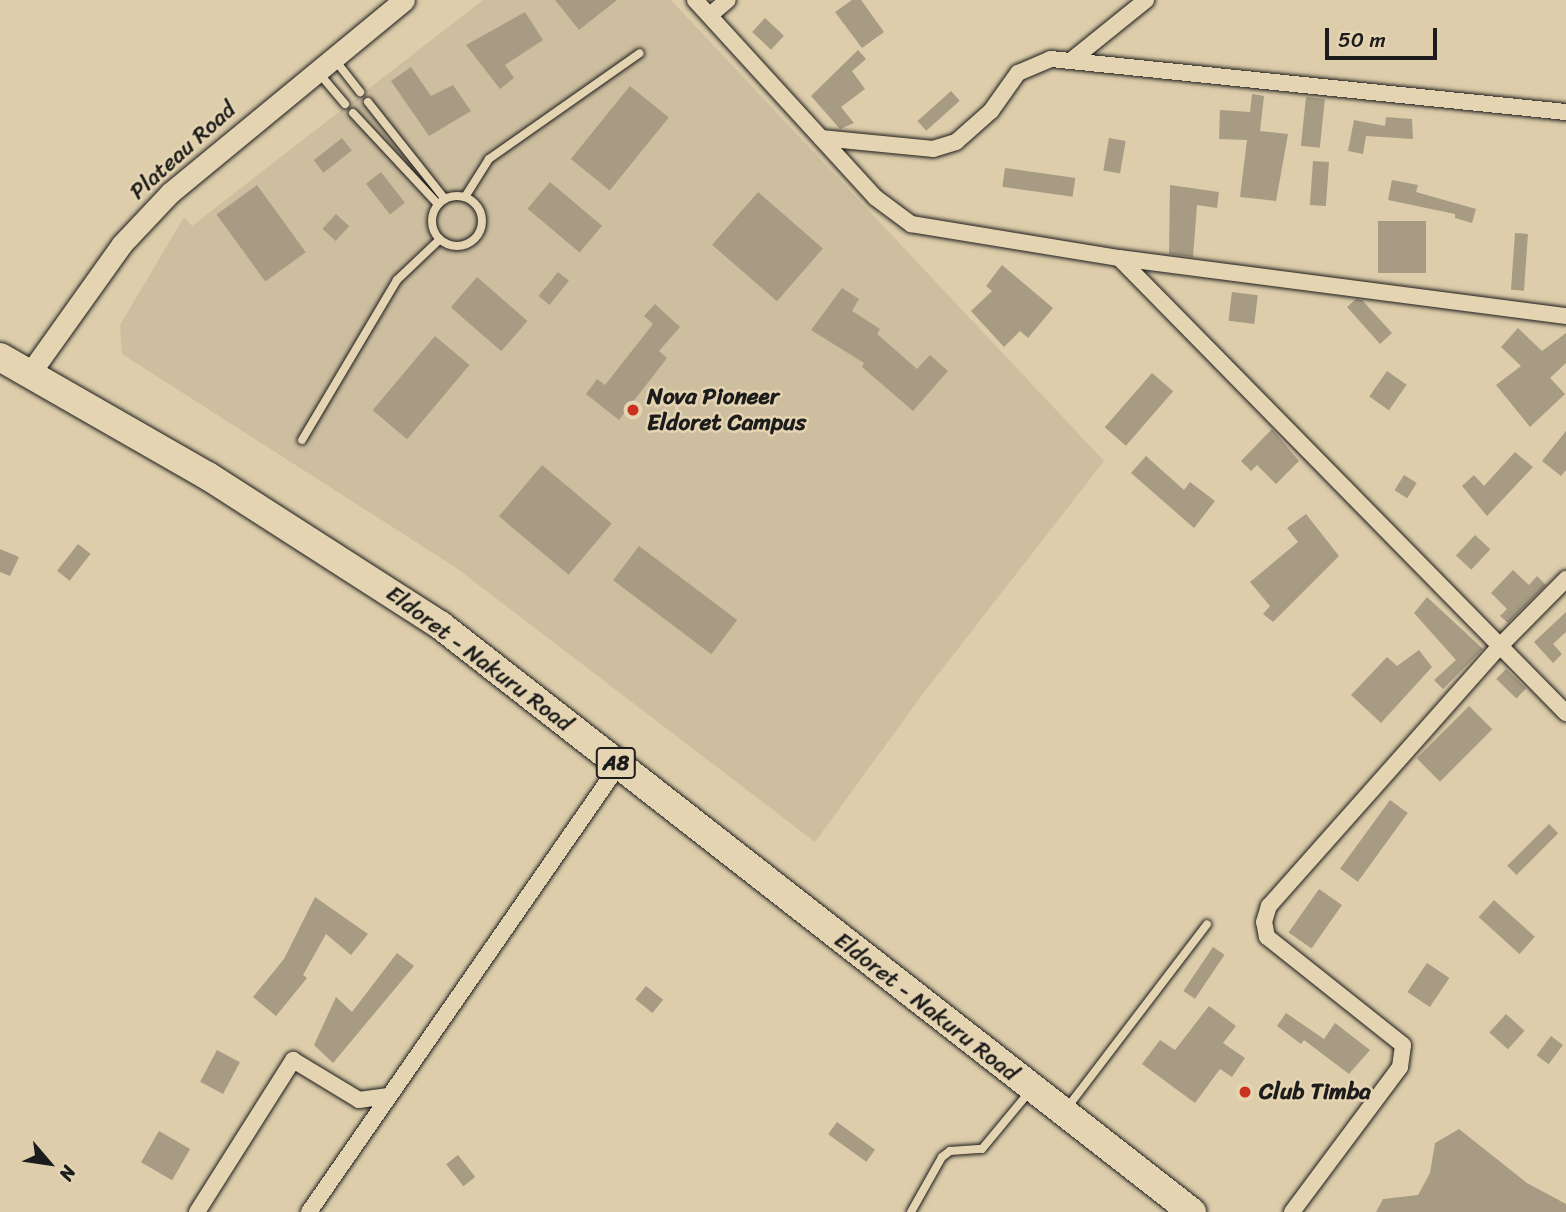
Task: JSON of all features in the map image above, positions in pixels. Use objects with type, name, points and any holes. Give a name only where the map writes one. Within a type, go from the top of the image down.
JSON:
[{"type":"highway","name":"Eldoret - Nakuru Road","points":[[9,358],[160,447],[366,575],[440,625],[1192,1212]]},
{"type":"street","name":"Plateau Road","points":[[9,358],[170,193],[404,0]]},
{"type":"street","points":[[695,0],[876,198],[911,225],[1119,258],[1566,316]]},
{"type":"street","points":[[709,15],[728,0]]},
{"type":"street","points":[[1073,59],[1146,0]]},
{"type":"street","points":[[821,138],[933,149],[956,142],[991,111],[1018,73],[1051,59],[1073,59],[1566,112]]},
{"type":"street","points":[[1119,258],[1566,713]]},
{"type":"street","points":[[1292,1212],[1400,1067],[1403,1045],[1268,937],[1264,922],[1269,906],[1501,645],[1566,579]]},
{"type":"street","points":[[309,1212],[619,765]]},
{"type":"street","points":[[197,1212],[293,1060],[359,1100],[387,1096]]},
{"type":"lane","points":[[441,202],[465,197],[489,159],[640,53]]},
{"type":"lane","points":[[325,64],[360,92]]},
{"type":"lane","points":[[325,64],[345,104]]},
{"type":"lane","points":[[368,102],[441,202]]},
{"type":"lane","points":[[353,113],[441,202]]},
{"type":"lane","points":[[441,202],[432,224],[440,239],[463,245],[477,236],[481,211],[465,197]]},
{"type":"lane","points":[[302,440],[397,280],[440,239]]},
{"type":"lane","points":[[1063,1113],[1207,924]]},
{"type":"lane","points":[[911,1212],[942,1157],[950,1151],[982,1149],[1032,1089]]},
{"type":"shaded area","name":"Nova Pioneer Eldoret Campus","points":[[483,0],[671,0],[1104,461],[922,695],[815,842],[455,567],[122,354],[120,325],[184,217],[192,226]]},
{"type":"building","points":[[555,0],[617,0],[579,30]]},
{"type":"building","points":[[852,0],[861,0],[884,32],[862,48],[835,12]]},
{"type":"building","points":[[525,12],[543,40],[505,65],[514,78],[500,89],[466,45]]},
{"type":"building","points":[[765,18],[784,36],[771,50],[752,32]]},
{"type":"building","points":[[858,50],[866,59],[852,71],[865,89],[841,107],[854,123],[840,129],[811,96]]},
{"type":"building","points":[[411,67],[431,96],[453,85],[471,111],[429,136],[391,81]]},
{"type":"building","points":[[630,86],[669,117],[610,191],[571,159]]},
{"type":"building","points":[[951,91],[960,101],[926,131],[918,121]]},
{"type":"building","points":[[1252,94],[1264,96],[1260,131],[1288,134],[1276,201],[1240,197],[1247,140],[1219,139],[1220,110],[1250,112]]},
{"type":"building","points":[[1306,97],[1325,99],[1320,148],[1301,146]]},
{"type":"building","points":[[1386,117],[1412,119],[1413,139],[1366,136],[1363,154],[1348,151],[1354,120],[1385,126]]},
{"type":"building","points":[[342,138],[352,151],[323,173],[314,160]]},
{"type":"building","points":[[1109,138],[1126,141],[1120,173],[1103,170]]},
{"type":"building","points":[[1313,161],[1329,162],[1326,206],[1310,205]]},
{"type":"building","points":[[1005,168],[1075,178],[1073,197],[1002,187]]},
{"type":"building","points":[[381,172],[405,203],[390,214],[366,184]]},
{"type":"building","points":[[1392,180],[1418,185],[1416,192],[1476,209],[1472,223],[1455,218],[1455,214],[1388,200]]},
{"type":"building","points":[[550,182],[602,226],[580,253],[528,209]]},
{"type":"building","points":[[257,185],[306,252],[265,282],[217,214]]},
{"type":"building","points":[[1170,185],[1219,192],[1217,208],[1197,205],[1193,257],[1169,254]]},
{"type":"building","points":[[758,192],[823,248],[777,301],[712,245]]},
{"type":"building","points":[[336,214],[349,226],[336,241],[322,229]]},
{"type":"building","points":[[1378,221],[1426,221],[1426,273],[1378,273]]},
{"type":"building","points":[[1515,233],[1528,234],[1524,291],[1511,290]]},
{"type":"building","points":[[1002,265],[1053,308],[1028,338],[1020,331],[1004,347],[971,311],[992,291],[986,286]]},
{"type":"building","points":[[558,272],[569,281],[549,305],[538,296]]},
{"type":"building","points":[[477,277],[528,321],[501,351],[451,307]]},
{"type":"building","points":[[842,288],[859,299],[852,311],[880,329],[877,334],[917,369],[930,355],[948,371],[913,411],[862,367],[864,363],[811,330]]},
{"type":"building","points":[[1232,292],[1258,295],[1254,324],[1228,321]]},
{"type":"building","points":[[1356,299],[1362,300],[1392,333],[1380,344],[1347,307]]},
{"type":"building","points":[[655,304],[680,327],[659,351],[667,358],[619,420],[586,394],[597,379],[605,385],[653,324],[644,316]]},
{"type":"building","points":[[1518,328],[1542,351],[1566,333],[1566,363],[1550,378],[1565,394],[1530,427],[1496,385],[1521,366],[1501,347]]},
{"type":"building","points":[[435,336],[469,365],[407,439],[373,410]]},
{"type":"building","points":[[1387,371],[1407,385],[1389,410],[1369,396]]},
{"type":"building","points":[[1152,373],[1173,391],[1126,446],[1105,427]]},
{"type":"building","points":[[1272,429],[1299,461],[1276,484],[1257,465],[1251,471],[1241,461]]},
{"type":"building","points":[[1566,431],[1566,470],[1561,476],[1542,461]]},
{"type":"building","points":[[1515,452],[1533,467],[1487,516],[1462,486],[1474,475],[1484,486]]},
{"type":"building","points":[[1146,456],[1184,490],[1190,482],[1215,501],[1194,528],[1131,473]]},
{"type":"building","points":[[542,465],[612,523],[569,575],[499,516]]},
{"type":"building","points":[[1404,475],[1417,483],[1407,498],[1394,490]]},
{"type":"building","points":[[1306,514],[1339,556],[1273,622],[1263,614],[1270,606],[1250,582],[1298,542],[1287,528]]},
{"type":"building","points":[[1475,535],[1490,549],[1471,570],[1456,555]]},
{"type":"building","points":[[78,544],[91,554],[70,581],[57,571]]},
{"type":"building","points":[[639,546],[737,620],[711,654],[613,580]]},
{"type":"building","points":[[0,549],[19,557],[10,576],[0,572]]},
{"type":"building","points":[[1513,570],[1529,585],[1537,576],[1546,585],[1508,623],[1500,616],[1507,609],[1491,593]]},
{"type":"building","points":[[1427,597],[1483,649],[1443,689],[1434,680],[1456,660],[1414,613]]},
{"type":"building","points":[[1566,612],[1566,632],[1553,644],[1562,654],[1553,663],[1534,642]]},
{"type":"building","points":[[1419,650],[1432,667],[1381,723],[1351,695],[1387,657],[1397,666]]},
{"type":"building","points":[[1506,669],[1526,688],[1516,699],[1496,679]]},
{"type":"building","points":[[1469,706],[1492,729],[1440,782],[1417,758]]},
{"type":"building","points":[[1390,800],[1408,813],[1358,882],[1340,869]]},
{"type":"building","points":[[1549,824],[1558,833],[1516,875],[1507,866]]},
{"type":"building","points":[[1319,889],[1342,905],[1312,948],[1289,932]]},
{"type":"building","points":[[315,897],[368,934],[351,955],[326,934],[303,975],[307,978],[276,1016],[253,997],[284,959]]},
{"type":"building","points":[[1494,900],[1535,937],[1519,954],[1479,917]]},
{"type":"building","points":[[1213,947],[1225,955],[1195,999],[1183,991]]},
{"type":"building","points":[[397,953],[414,966],[333,1063],[314,1045],[336,997],[352,1012]]},
{"type":"building","points":[[1427,963],[1449,978],[1430,1007],[1407,992]]},
{"type":"building","points":[[646,986],[663,1000],[652,1013],[635,999]]},
{"type":"building","points":[[1209,1006],[1236,1026],[1223,1043],[1245,1058],[1232,1077],[1220,1069],[1195,1103],[1142,1064],[1160,1040],[1175,1050]]},
{"type":"building","points":[[1286,1013],[1324,1039],[1335,1023],[1370,1050],[1349,1074],[1304,1040],[1301,1044],[1277,1026]]},
{"type":"building","points":[[1506,1014],[1525,1031],[1508,1049],[1489,1033]]},
{"type":"building","points":[[1551,1036],[1563,1045],[1549,1064],[1537,1055]]},
{"type":"building","points":[[217,1050],[240,1062],[223,1094],[200,1082]]},
{"type":"building","points":[[837,1122],[875,1150],[866,1162],[828,1134]]},
{"type":"building","points":[[1459,1129],[1527,1183],[1566,1204],[1566,1212],[1376,1212],[1383,1199],[1418,1195],[1430,1173],[1435,1143]]},
{"type":"building","points":[[159,1131],[190,1149],[172,1180],[141,1162]]},
{"type":"building","points":[[458,1155],[475,1177],[463,1186],[446,1164]]},
{"type":"place","name":"Nova Pioneer Eldoret Campus","points":[[633,410]]},
{"type":"place","name":"Club Timba","points":[[1245,1092]]}]
